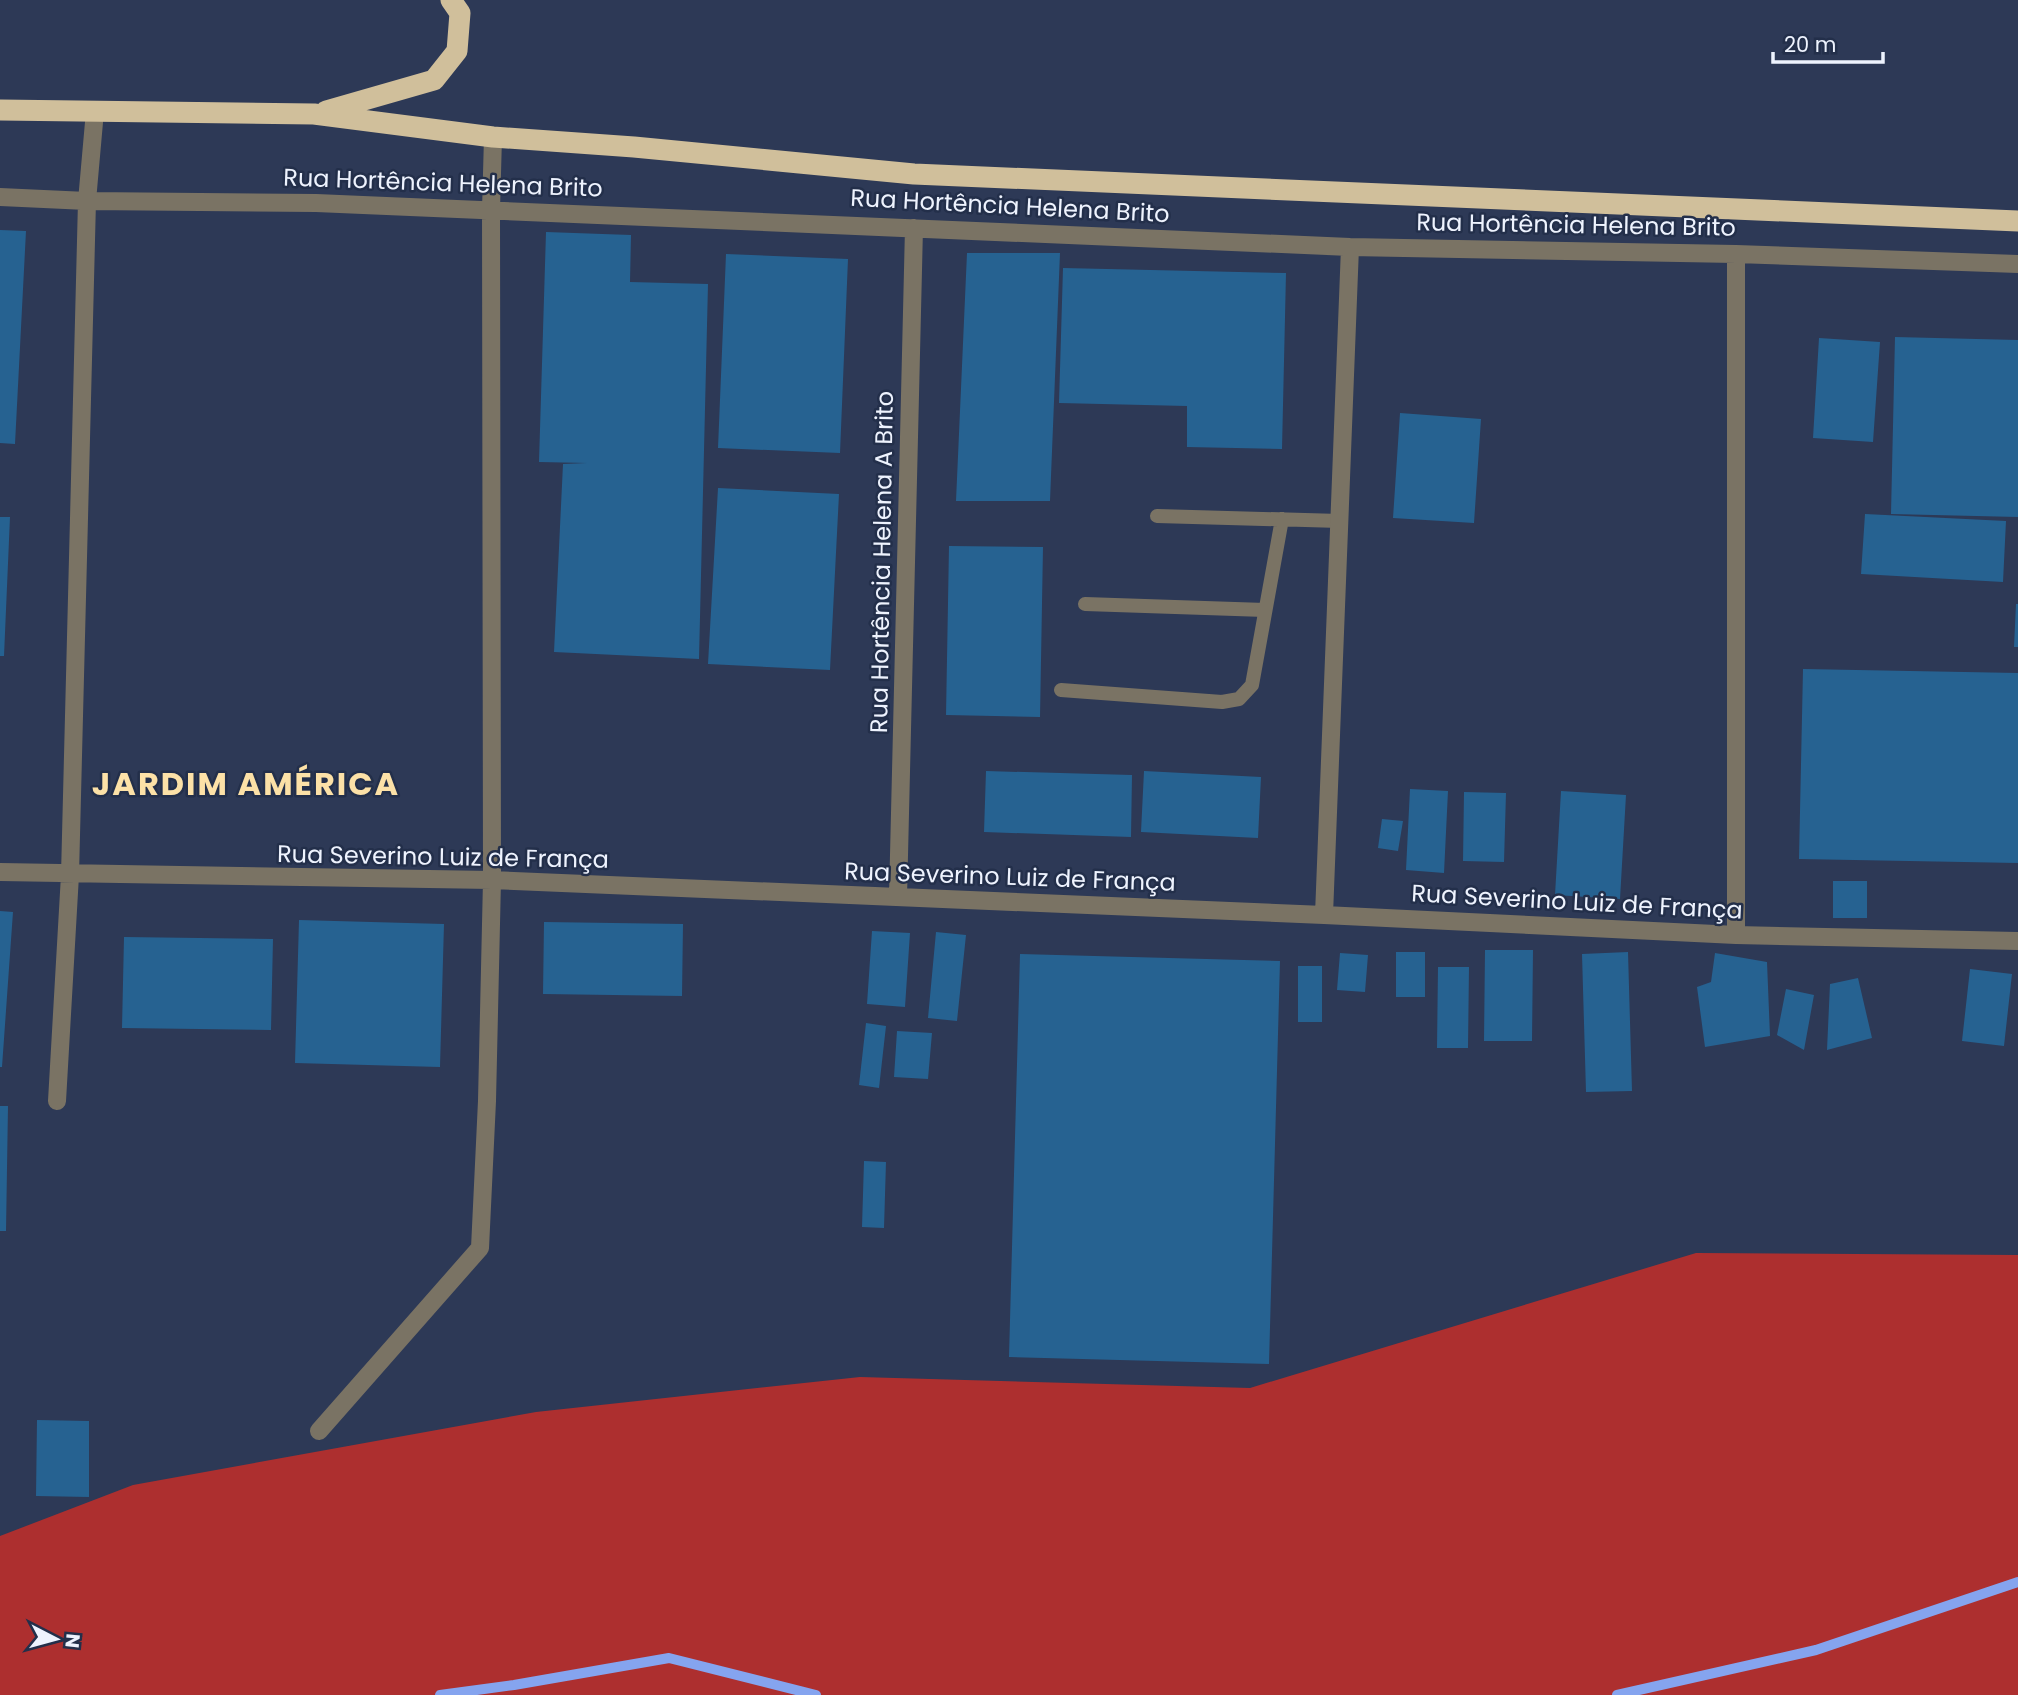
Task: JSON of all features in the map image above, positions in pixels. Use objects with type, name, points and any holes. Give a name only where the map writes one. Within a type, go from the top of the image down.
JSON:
[{"type":"highway","points":[[0,110],[314,114],[434,80],[457,51],[460,13],[451,0]]},
{"type":"highway","name":"Rua Hortência Helena Brito","points":[[314,114],[494,137],[634,147],[914,174],[2018,221]]},
{"type":"street","points":[[57,1101],[70,875],[87,201],[95,111]]},
{"type":"street","points":[[319,1431],[480,1248],[487,1101],[492,880],[491,210],[494,137]]},
{"type":"street","name":"Rua Hortência Helena Brito","points":[[0,197],[87,201],[316,203],[1350,247],[1736,254],[2018,264]]},
{"type":"street","name":"Rua Hortência Helena A Brito","points":[[898,897],[914,228]]},
{"type":"street","points":[[1324,915],[1350,247]]},
{"type":"street","points":[[1736,254],[1736,935]]},
{"type":"street","name":"Rua Severino Luiz de França","points":[[0,872],[492,880],[1736,935],[2018,941]]},
{"type":"lane","points":[[1157,516],[1340,521]]},
{"type":"lane","points":[[1061,690],[1222,702],[1239,699],[1252,685],[1282,519]]},
{"type":"lane","points":[[1085,604],[1265,610]]},
{"type":"shaded area","points":[[1696,1253],[2018,1255],[2018,1695],[0,1695],[0,1536],[133,1485],[536,1412],[860,1377],[1250,1388]]},
{"type":"building","points":[[0,230],[26,231],[15,444],[0,443]]},
{"type":"building","points":[[546,232],[631,235],[630,282],[708,284],[699,659],[554,652],[563,464],[587,463],[539,462]]},
{"type":"building","points":[[967,253],[1060,253],[1050,501],[956,501]]},
{"type":"building","points":[[726,254],[848,259],[840,453],[718,448]]},
{"type":"building","points":[[1063,268],[1286,273],[1282,449],[1187,447],[1187,406],[1059,403]]},
{"type":"building","points":[[1895,337],[2018,340],[2018,517],[1891,514]]},
{"type":"building","points":[[1819,338],[1880,342],[1873,442],[1813,438]]},
{"type":"building","points":[[1400,413],[1481,419],[1474,523],[1393,518]]},
{"type":"building","points":[[718,488],[839,494],[830,670],[708,664]]},
{"type":"building","points":[[1865,514],[2006,521],[2003,582],[1861,574]]},
{"type":"building","points":[[0,517],[10,517],[4,656],[0,656]]},
{"type":"building","points":[[949,546],[1043,547],[1040,717],[946,715]]},
{"type":"building","points":[[2016,604],[2018,647],[2014,647]]},
{"type":"building","points":[[1803,669],[2018,673],[2018,863],[1799,859]]},
{"type":"building","points":[[986,771],[1132,775],[1131,837],[984,832]]},
{"type":"building","points":[[1144,771],[1261,777],[1258,838],[1141,832]]},
{"type":"building","points":[[1410,789],[1448,791],[1444,873],[1406,870]]},
{"type":"building","points":[[1561,791],[1626,795],[1620,899],[1555,895]]},
{"type":"building","points":[[1464,792],[1506,793],[1504,862],[1463,861]]},
{"type":"building","points":[[1382,819],[1403,821],[1398,851],[1378,848]]},
{"type":"building","points":[[1833,881],[1867,881],[1867,918],[1833,918]]},
{"type":"building","points":[[0,911],[13,912],[2,1067],[0,1067]]},
{"type":"building","points":[[299,920],[444,924],[440,1067],[295,1063]]},
{"type":"building","points":[[544,922],[683,924],[682,996],[543,994]]},
{"type":"building","points":[[872,931],[910,933],[905,1007],[867,1004]]},
{"type":"building","points":[[936,932],[966,935],[957,1021],[928,1018]]},
{"type":"building","points":[[124,937],[273,939],[271,1030],[122,1028]]},
{"type":"building","points":[[1485,950],[1533,950],[1532,1041],[1484,1041]]},
{"type":"building","points":[[1396,952],[1425,952],[1425,997],[1396,997]]},
{"type":"building","points":[[1628,952],[1632,1091],[1586,1092],[1582,954]]},
{"type":"building","points":[[1340,953],[1368,955],[1365,992],[1337,990]]},
{"type":"building","points":[[1715,953],[1767,962],[1770,1036],[1705,1047],[1697,987],[1711,982]]},
{"type":"building","points":[[1020,954],[1280,961],[1269,1364],[1009,1357]]},
{"type":"building","points":[[1298,966],[1322,966],[1322,1022],[1298,1022]]},
{"type":"building","points":[[1438,967],[1469,967],[1468,1048],[1437,1048]]},
{"type":"building","points":[[1970,969],[2012,974],[2004,1046],[1962,1041]]},
{"type":"building","points":[[1858,978],[1872,1038],[1827,1050],[1830,984]]},
{"type":"building","points":[[1786,989],[1814,995],[1804,1050],[1777,1035]]},
{"type":"building","points":[[866,1023],[886,1026],[879,1088],[859,1085]]},
{"type":"building","points":[[897,1031],[932,1033],[928,1079],[894,1077]]},
{"type":"building","points":[[0,1106],[8,1106],[6,1231],[0,1231]]},
{"type":"building","points":[[864,1161],[886,1162],[884,1228],[862,1227]]},
{"type":"building","points":[[37,1420],[89,1421],[89,1497],[36,1496]]},
{"type":"waterway","points":[[1617,1695],[1816,1650],[2018,1582]]},
{"type":"waterway","points":[[440,1695],[669,1658],[816,1695]]},
{"type":"district","name":"JARDIM AMÉRICA","points":[[246,784]]}]
